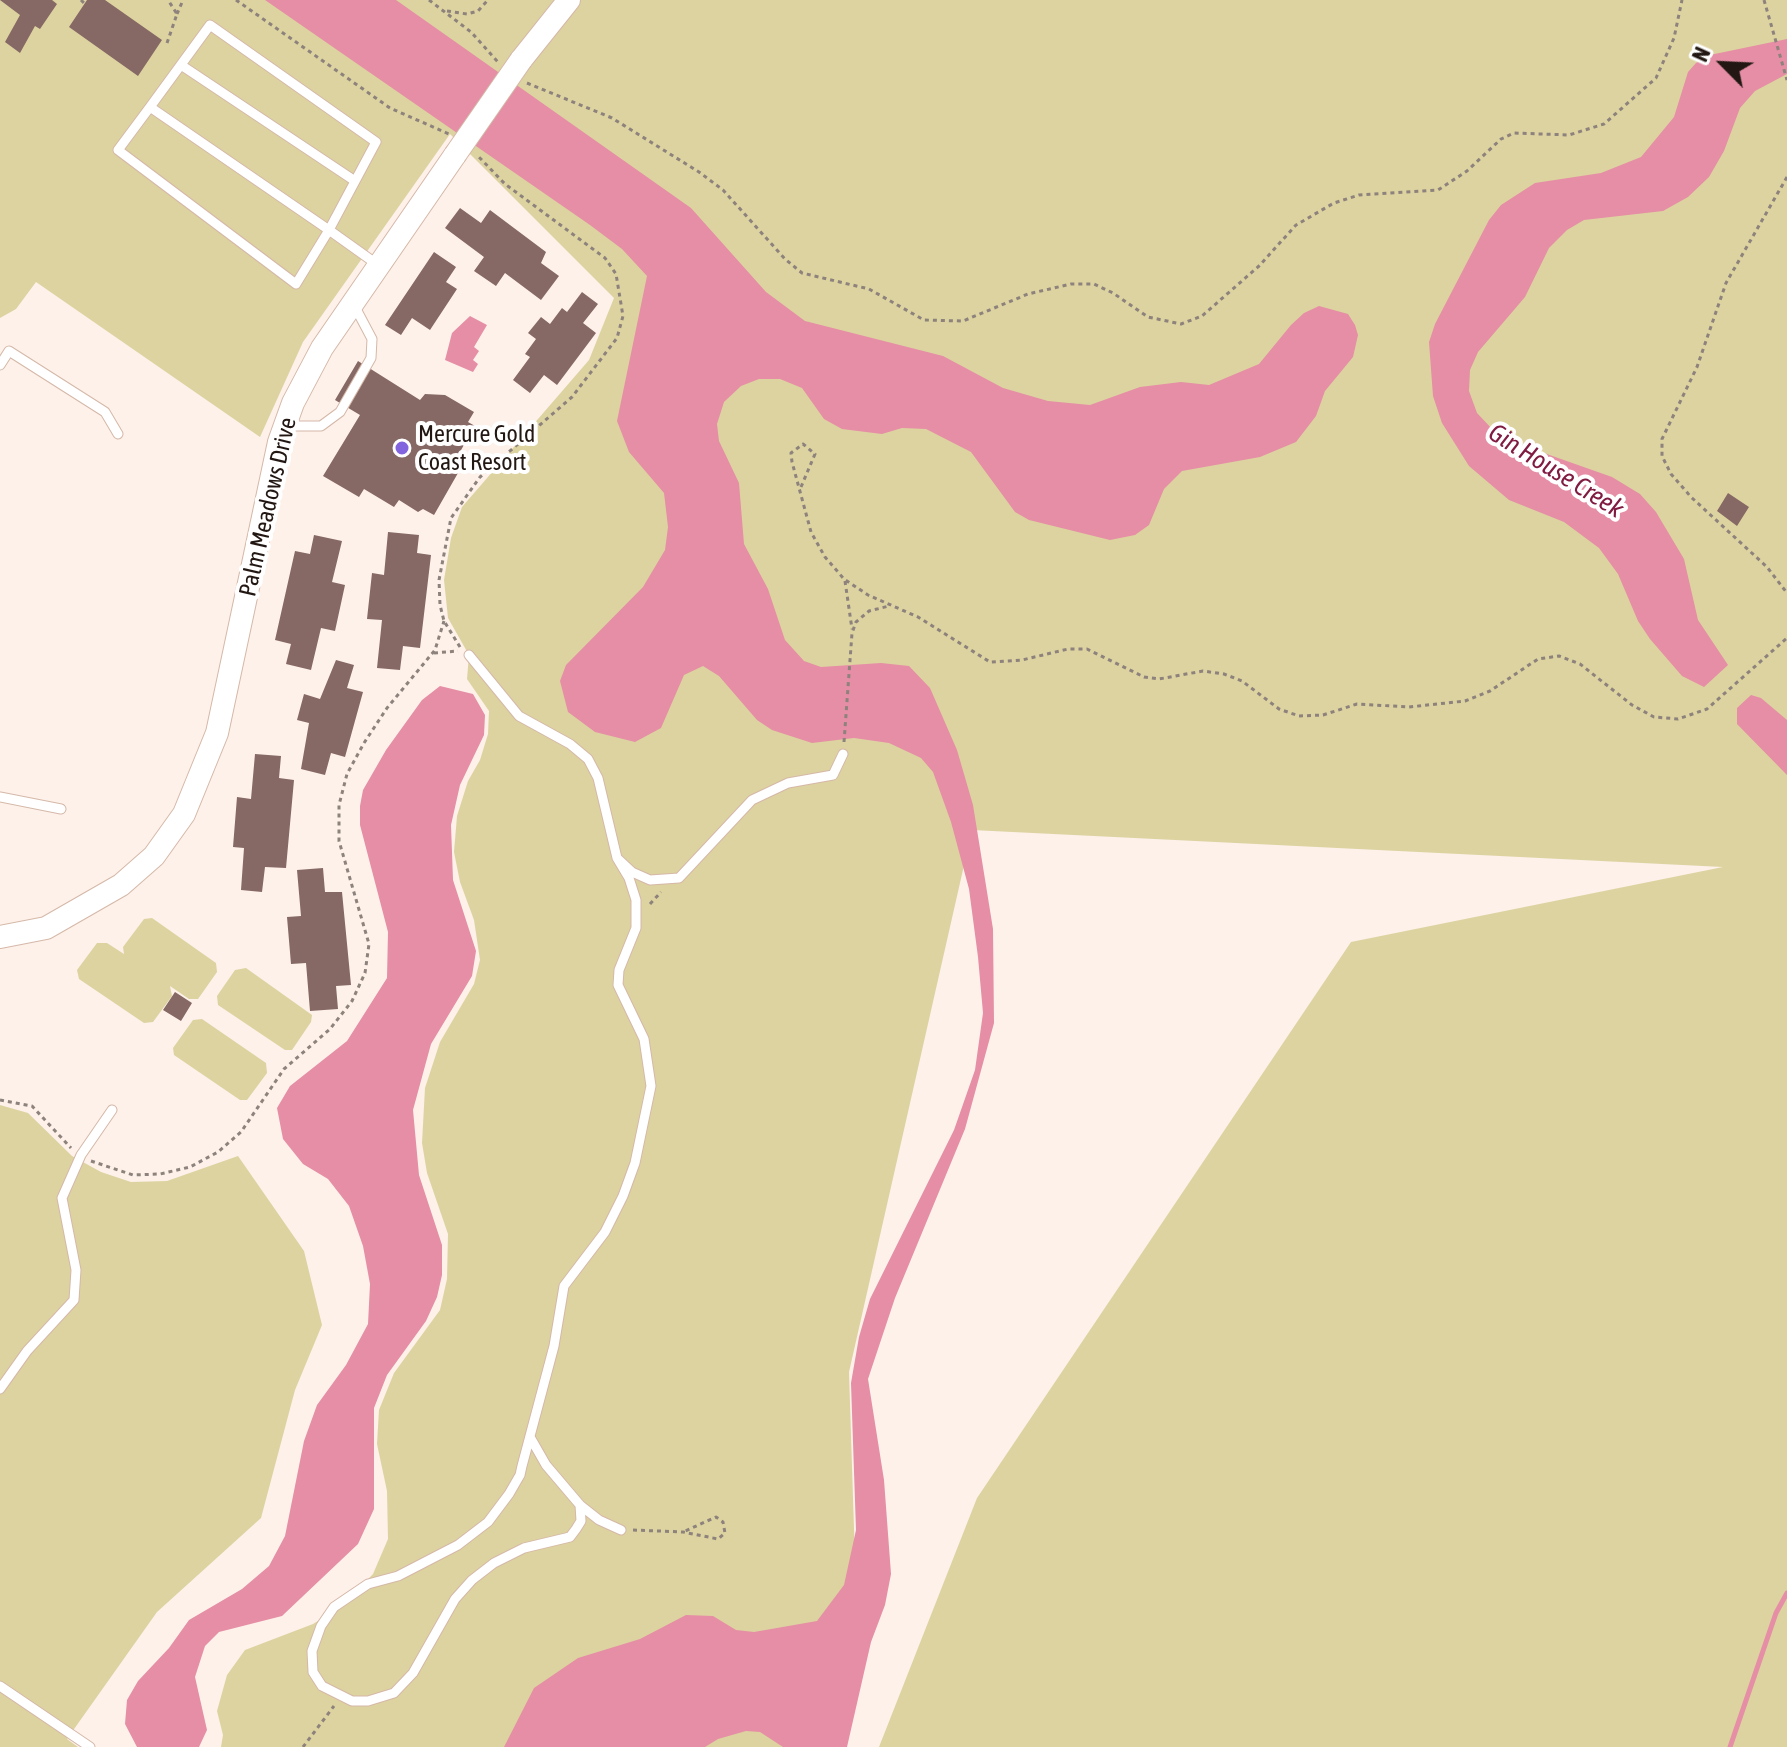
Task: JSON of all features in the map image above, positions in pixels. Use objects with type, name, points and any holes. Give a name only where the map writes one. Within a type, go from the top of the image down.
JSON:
[{"type":"street","name":"Palm Meadows Drive","points":[[0,937],[46,928],[121,885],[154,856],[184,814],[217,733],[285,426],[322,348],[461,148],[569,0]]},
{"type":"lane","points":[[210,25],[376,142],[296,284],[118,150],[150,107],[210,25]]},
{"type":"lane","points":[[181,65],[355,181]]},
{"type":"lane","points":[[150,107],[378,265]]},
{"type":"lane","points":[[285,426],[321,426],[340,412],[371,358],[372,339],[353,302]]},
{"type":"lane","points":[[0,365],[9,351],[105,412],[118,434]]},
{"type":"lane","points":[[469,655],[519,716],[570,744],[588,759],[598,778],[617,858],[629,878],[636,900],[636,928],[619,970],[618,985],[644,1039],[651,1086],[647,1114],[623,1196],[605,1232],[564,1286],[554,1346],[520,1475]]},
{"type":"lane","points":[[617,858],[632,872],[650,880],[679,878],[752,800],[788,783],[833,775],[843,754]]},
{"type":"lane","points":[[0,797],[61,809]]},
{"type":"lane","points":[[0,1389],[27,1351],[74,1300],[76,1270],[62,1198],[81,1155],[112,1110]]},
{"type":"lane","points":[[530,1437],[546,1465],[580,1505],[599,1520],[621,1530]]},
{"type":"lane","points":[[546,1465],[532,1463],[520,1475],[500,1509],[458,1545],[398,1576],[368,1584],[334,1607],[321,1626],[312,1651],[313,1672],[322,1686],[352,1701],[368,1701],[394,1693],[413,1673],[455,1599],[472,1580],[494,1563],[524,1548],[570,1537],[581,1521],[580,1505]]},
{"type":"lane","points":[[0,1686],[90,1747]]},
{"type":"path","points":[[168,0],[177,14]]},
{"type":"path","points":[[167,43],[183,0]]},
{"type":"path","points":[[236,0],[390,108],[461,148],[605,258],[616,274],[623,316],[617,338],[572,397],[480,477],[451,518],[439,580],[444,621],[455,641],[469,655]]},
{"type":"path","points":[[429,0],[517,70],[612,118],[699,172],[723,190],[802,273],[869,289],[924,320],[963,321],[1011,300],[1071,284],[1094,284],[1148,317],[1181,324],[1202,316],[1313,213],[1359,195],[1438,190],[1467,171],[1492,144],[1514,133],[1560,136],[1604,124],[1656,78],[1674,38],[1682,0]]},
{"type":"path","points":[[444,10],[467,14],[478,11],[488,0]]},
{"type":"path","points":[[1764,0],[1787,80]]},
{"type":"path","points":[[1787,177],[1726,283],[1697,367],[1662,439],[1662,456],[1671,474],[1691,497],[1767,567],[1787,593]]},
{"type":"path","points":[[801,487],[815,454],[803,444],[791,453],[811,532],[825,557],[844,579],[990,662],[1022,660],[1068,649],[1087,649],[1144,677],[1159,679],[1203,671],[1224,674],[1242,681],[1279,709],[1299,716],[1323,715],[1357,704],[1409,707],[1465,701],[1490,691],[1538,659],[1559,656],[1580,664],[1632,705],[1654,717],[1678,719],[1707,709],[1787,638]]},
{"type":"path","points":[[844,579],[852,633]]},
{"type":"path","points":[[843,754],[852,633],[856,622],[869,611],[882,605],[894,606]]},
{"type":"path","points":[[0,1100],[32,1106],[81,1155],[104,1167],[133,1175],[190,1167],[218,1152],[241,1132],[284,1069],[330,1029],[352,1001],[365,973],[369,944],[339,841],[339,805],[347,774],[364,743],[387,708],[431,655],[444,621]]},
{"type":"path","points":[[431,655],[445,649],[469,655]]},
{"type":"path","points":[[636,928],[658,895],[679,878]]},
{"type":"path","points":[[621,1530],[683,1532],[718,1539],[725,1533],[723,1522],[716,1517],[683,1532]]},
{"type":"path","points":[[303,1747],[329,1710],[352,1701]]},
{"type":"shaded area","points":[[0,0],[1787,0],[1787,1747],[879,1747],[977,1498],[1351,942],[1723,867],[972,830],[849,1372],[857,1623],[787,1747],[221,1747],[223,1735],[217,1711],[227,1675],[245,1650],[313,1624],[342,1606],[373,1574],[388,1539],[387,1491],[377,1444],[379,1410],[394,1373],[440,1310],[447,1279],[448,1234],[427,1173],[422,1143],[425,1088],[440,1042],[474,984],[480,960],[474,920],[460,882],[454,852],[457,816],[488,734],[489,711],[467,679],[469,655],[448,618],[444,580],[451,538],[462,507],[589,360],[614,298],[450,134],[303,342],[260,437],[36,282],[16,309],[0,318]]},
{"type":"shaded area","points":[[152,918],[216,963],[217,972],[198,999],[189,999],[170,986],[172,996],[153,1022],[144,1023],[79,979],[77,970],[97,943],[107,943],[124,954],[123,947],[144,919]]},
{"type":"shaded area","points":[[246,968],[312,1015],[311,1022],[292,1050],[285,1050],[218,1005],[217,996],[235,970]]},
{"type":"shaded area","points":[[202,1019],[266,1063],[267,1073],[247,1100],[240,1100],[174,1055],[173,1048],[193,1020]]},
{"type":"shaded area","points":[[0,1105],[28,1113],[72,1156],[101,1172],[131,1182],[167,1181],[238,1156],[304,1251],[322,1325],[295,1390],[261,1518],[157,1612],[67,1739],[78,1747],[0,1747]]},
{"type":"water","points":[[265,0],[396,0],[691,208],[766,292],[805,321],[943,356],[1003,388],[1048,401],[1090,405],[1140,387],[1181,382],[1209,385],[1259,364],[1291,325],[1304,313],[1319,306],[1348,314],[1355,325],[1358,335],[1353,357],[1325,391],[1316,416],[1296,442],[1260,457],[1182,471],[1164,489],[1149,525],[1135,535],[1110,540],[1029,520],[1015,512],[971,452],[926,429],[902,428],[882,434],[842,429],[824,419],[802,388],[780,379],[759,379],[741,386],[724,402],[717,424],[719,441],[739,483],[744,544],[768,589],[785,640],[804,661],[821,667],[881,663],[909,666],[930,688],[957,750],[973,805],[993,929],[994,1023],[965,1129],[895,1298],[868,1379],[884,1480],[891,1574],[885,1605],[871,1642],[847,1747],[783,1747],[760,1732],[746,1731],[718,1739],[705,1747],[504,1747],[534,1688],[578,1658],[640,1639],[686,1615],[713,1616],[736,1630],[754,1632],[817,1621],[844,1585],[856,1530],[851,1383],[859,1337],[870,1299],[954,1130],[975,1070],[983,1013],[969,889],[951,822],[933,772],[921,758],[889,743],[854,738],[812,743],[772,730],[757,720],[719,676],[703,666],[684,675],[661,728],[635,742],[595,732],[568,712],[560,681],[566,665],[643,587],[665,550],[668,527],[664,493],[629,452],[617,421],[647,276],[622,249],[590,225]]},
{"type":"water","points":[[1787,39],[1787,74],[1755,91],[1740,108],[1724,151],[1709,177],[1688,197],[1663,211],[1584,220],[1567,230],[1549,248],[1525,297],[1478,352],[1470,370],[1469,391],[1477,413],[1493,430],[1507,440],[1612,477],[1640,494],[1656,512],[1684,559],[1698,620],[1728,665],[1704,687],[1682,676],[1650,639],[1638,621],[1618,574],[1599,548],[1564,522],[1509,500],[1469,466],[1442,423],[1433,396],[1429,342],[1435,324],[1489,220],[1501,205],[1535,183],[1601,173],[1641,157],[1674,117],[1688,72],[1696,63],[1705,56]]},
{"type":"water","points":[[470,316],[487,325],[474,347],[479,351],[473,360],[478,364],[473,372],[445,360],[452,333]]},
{"type":"water","points":[[440,686],[473,694],[485,715],[484,735],[460,785],[451,825],[453,880],[476,951],[472,976],[431,1044],[413,1110],[419,1175],[442,1245],[442,1275],[437,1297],[426,1321],[387,1375],[374,1408],[374,1509],[358,1544],[282,1616],[219,1632],[205,1646],[195,1677],[207,1730],[199,1747],[137,1747],[125,1724],[127,1700],[138,1681],[169,1648],[189,1620],[242,1589],[269,1566],[285,1536],[304,1441],[317,1405],[346,1365],[368,1324],[370,1284],[363,1246],[349,1206],[328,1179],[303,1164],[283,1139],[277,1108],[290,1086],[347,1041],[387,978],[388,932],[360,825],[360,806],[363,790],[386,750],[422,700]]},
{"type":"water","points":[[1751,695],[1761,698],[1787,720],[1787,775],[1737,724],[1737,708]]},
{"type":"building","points":[[0,0],[52,0],[57,4],[40,29],[35,26],[20,53],[5,42],[20,15]]},
{"type":"building","points":[[87,0],[105,0],[162,40],[138,76],[69,27]]},
{"type":"building","points":[[460,208],[481,223],[490,210],[546,252],[541,263],[559,276],[541,300],[505,273],[496,286],[474,271],[484,257],[445,228]]},
{"type":"building","points":[[434,252],[456,267],[446,282],[457,289],[430,330],[412,318],[401,335],[385,325]]},
{"type":"building","points":[[582,292],[598,304],[583,323],[596,333],[557,385],[544,375],[530,393],[513,380],[530,357],[525,354],[536,339],[528,333],[541,317],[550,324],[562,308],[567,312]]},
{"type":"building","name":"Mercure Gold Coast Resort","points":[[358,361],[420,400],[425,394],[445,395],[474,412],[468,422],[475,426],[450,469],[458,473],[434,515],[423,509],[418,512],[399,500],[394,507],[364,489],[359,497],[323,476],[360,415],[335,400]]},
{"type":"building","points":[[1728,493],[1749,507],[1737,526],[1717,511]]},
{"type":"building","points":[[388,532],[419,535],[417,553],[431,555],[420,648],[403,646],[400,670],[377,668],[382,620],[367,619],[372,573],[384,575]]},
{"type":"building","points":[[314,535],[342,541],[332,582],[345,585],[335,631],[321,628],[311,670],[286,664],[291,644],[275,640],[295,551],[310,554]]},
{"type":"building","points":[[336,660],[354,665],[347,688],[363,692],[345,757],[331,753],[325,775],[301,769],[309,723],[297,720],[304,694],[320,699]]},
{"type":"building","points":[[255,754],[281,756],[279,778],[294,780],[286,868],[265,867],[262,892],[241,890],[244,848],[233,847],[237,797],[251,799]]},
{"type":"building","points":[[323,868],[325,892],[342,892],[351,985],[336,986],[338,1009],[310,1011],[306,963],[291,964],[287,917],[301,916],[297,870]]},
{"type":"building","points":[[175,992],[192,1003],[181,1021],[163,1010]]},
{"type":"waterway","name":"Gin House Creek","points":[[1730,1747],[1776,1613],[1787,1593]]},
{"type":"place","name":"Mercure Gold Coast Resort","points":[[402,448]]}]
